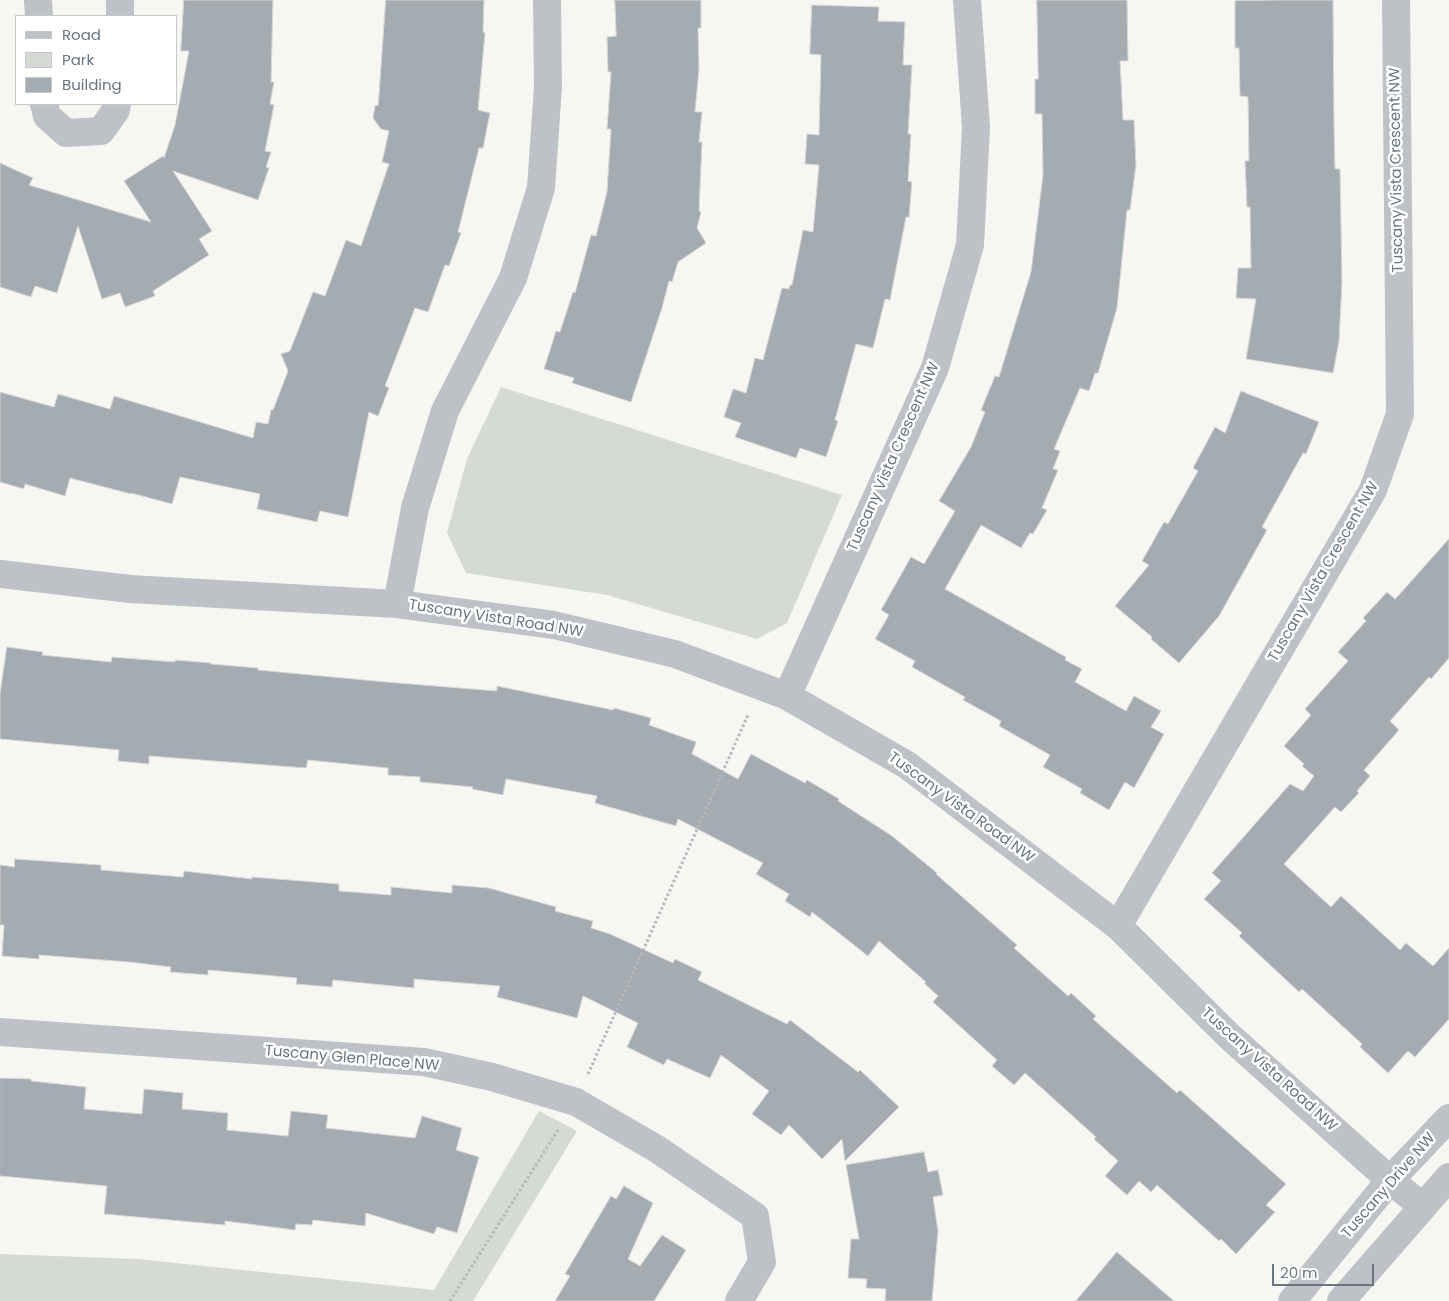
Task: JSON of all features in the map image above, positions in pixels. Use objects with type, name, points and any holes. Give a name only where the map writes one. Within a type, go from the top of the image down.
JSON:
[{"type":"street","points":[[38,0],[39,15]]},
{"type":"street","points":[[120,0],[120,15]]},
{"type":"street","name":"Tuscany Vista Road NW","points":[[397,604],[416,508],[445,411],[513,278],[541,188],[548,87],[547,0]]},
{"type":"street","name":"Tuscany Vista Crescent NW","points":[[787,696],[935,368],[970,245],[976,127],[968,0]]},
{"type":"street","name":"Tuscany Vista Crescent NW","points":[[1118,926],[1373,490],[1400,414],[1396,0]]},
{"type":"street","points":[[44,105],[48,116],[66,133],[101,131],[116,110],[117,105]]},
{"type":"street","name":"Tuscany Vista Road NW","points":[[0,574],[130,589],[397,604],[554,625],[675,654],[787,696],[907,765],[1118,926],[1229,1036],[1390,1180],[1422,1206]]},
{"type":"street","name":"Tuscany Glen Place NW","points":[[0,1032],[424,1062],[492,1077],[576,1102],[657,1149],[755,1216],[762,1262],[738,1301]]},
{"type":"street","name":"Tuscany Drive NW","points":[[1292,1301],[1390,1180],[1449,1118]]},
{"type":"street","points":[[1341,1301],[1449,1177]]},
{"type":"path","points":[[450,1301],[576,1102],[761,686]]},
{"type":"green space","points":[[501,387],[842,495],[787,623],[757,639],[607,595],[466,573],[447,533],[467,459]]},
{"type":"green space","points":[[539,1111],[577,1131],[473,1301],[0,1301],[0,1254],[137,1259],[434,1290]]},
{"type":"building","points":[[184,0],[273,0],[271,82],[274,82],[270,104],[274,105],[265,151],[271,152],[266,167],[269,168],[258,200],[173,171],[212,231],[199,239],[209,255],[153,291],[155,296],[125,307],[120,293],[102,299],[78,226],[57,293],[35,286],[31,297],[0,287],[0,163],[33,178],[29,185],[151,222],[124,181],[163,156],[164,158],[175,125],[189,51],[181,51]]},
{"type":"building","points":[[386,0],[484,0],[483,32],[485,33],[478,110],[490,113],[483,148],[479,148],[458,232],[461,233],[449,266],[445,265],[428,312],[415,308],[385,386],[389,388],[378,416],[369,412],[348,517],[320,511],[317,522],[257,509],[260,494],[180,477],[172,504],[70,478],[65,496],[25,484],[24,489],[0,482],[0,392],[54,407],[58,394],[110,409],[114,396],[253,438],[256,422],[268,424],[271,410],[273,410],[288,371],[281,354],[290,351],[313,292],[325,296],[346,240],[361,246],[389,164],[382,162],[389,131],[381,129],[373,118],[375,106],[378,105]]},
{"type":"building","points":[[615,0],[701,0],[701,28],[698,28],[699,69],[695,112],[702,112],[699,142],[702,142],[699,211],[701,212],[697,228],[706,243],[678,262],[672,282],[669,281],[631,402],[572,383],[574,378],[544,369],[556,331],[560,332],[573,292],[575,293],[591,235],[596,236],[607,192],[611,129],[607,129],[611,72],[608,72],[607,37],[616,36]]},
{"type":"building","points":[[1037,0],[1127,0],[1128,61],[1120,61],[1123,120],[1134,120],[1136,165],[1130,210],[1127,210],[1117,308],[1098,373],[1095,373],[1089,391],[1080,388],[1054,449],[1060,451],[1053,469],[1058,470],[1042,508],[1047,510],[1033,534],[1030,533],[1021,548],[981,525],[945,589],[1066,657],[1065,660],[1082,669],[1075,682],[1126,711],[1134,696],[1161,711],[1151,727],[1164,734],[1134,788],[1125,782],[1109,810],[1080,793],[1082,789],[1043,767],[1050,755],[999,726],[1001,721],[963,700],[965,697],[912,667],[915,661],[875,639],[889,615],[881,610],[911,557],[924,564],[955,511],[939,501],[971,447],[985,412],[981,410],[995,376],[999,377],[1031,272],[1043,175],[1042,114],[1035,114],[1035,79],[1038,79]]},
{"type":"building","points":[[1333,0],[1335,169],[1340,169],[1342,283],[1339,341],[1333,373],[1246,359],[1256,299],[1236,298],[1238,268],[1251,268],[1250,207],[1247,207],[1245,161],[1249,161],[1248,97],[1240,96],[1239,48],[1235,48],[1235,1]]},
{"type":"building","points":[[812,5],[879,7],[878,21],[905,22],[903,65],[912,65],[908,134],[911,134],[908,181],[912,182],[909,217],[906,217],[890,300],[885,299],[873,348],[856,344],[835,420],[838,421],[826,457],[800,448],[796,458],[735,437],[741,423],[724,417],[733,389],[746,393],[755,358],[763,360],[782,288],[789,289],[790,285],[792,285],[803,230],[813,232],[819,165],[805,164],[807,134],[819,135],[821,55],[810,54]]},
{"type":"building","points":[[1241,391],[1319,422],[1306,454],[1303,453],[1262,527],[1267,530],[1219,616],[1179,663],[1115,606],[1149,565],[1142,561],[1164,522],[1168,524],[1198,471],[1193,468],[1215,427],[1225,433]]},
{"type":"building","points":[[1449,539],[1449,658],[1431,679],[1429,677],[1390,721],[1399,730],[1364,770],[1370,776],[1357,791],[1359,793],[1341,812],[1335,807],[1284,864],[1331,907],[1341,896],[1400,950],[1406,943],[1433,966],[1449,948],[1449,1019],[1415,1057],[1408,1051],[1388,1073],[1360,1047],[1362,1044],[1302,989],[1299,992],[1239,936],[1242,933],[1204,899],[1221,881],[1212,873],[1290,784],[1303,791],[1314,776],[1284,746],[1311,715],[1305,709],[1348,661],[1338,652],[1366,621],[1363,618],[1387,592],[1395,599]]},
{"type":"building","points":[[7,647],[43,652],[42,655],[111,662],[112,657],[175,662],[175,660],[258,668],[258,670],[497,691],[497,686],[613,710],[614,708],[651,718],[649,725],[696,742],[692,754],[738,779],[751,754],[805,783],[807,780],[839,799],[838,801],[892,836],[937,873],[1017,945],[1014,948],[1068,996],[1071,993],[1096,1016],[1093,1019],[1177,1093],[1180,1090],[1286,1184],[1266,1205],[1275,1212],[1236,1254],[1157,1185],[1151,1192],[1139,1181],[1127,1195],[1105,1176],[1118,1161],[1094,1139],[1096,1137],[1025,1073],[1014,1085],[992,1066],[997,1060],[933,1002],[938,996],[924,983],[926,982],[879,941],[868,956],[812,912],[810,917],[785,901],[789,894],[756,874],[763,863],[678,819],[676,826],[595,803],[597,796],[506,779],[503,795],[472,789],[473,787],[420,782],[420,777],[388,775],[388,768],[308,760],[306,768],[149,756],[149,764],[118,761],[119,750],[0,739],[0,694]]},
{"type":"building","points":[[15,859],[101,865],[101,870],[183,877],[184,871],[252,879],[252,877],[339,884],[339,891],[391,895],[391,887],[452,893],[452,885],[489,888],[556,907],[555,911],[593,921],[591,928],[610,934],[673,963],[675,959],[702,972],[698,980],[787,1024],[790,1020],[858,1072],[860,1070],[899,1107],[845,1161],[842,1139],[822,1159],[789,1125],[781,1135],[752,1114],[769,1091],[721,1055],[710,1078],[667,1059],[664,1065],[627,1047],[638,1023],[583,996],[577,1018],[497,997],[500,986],[414,979],[414,988],[333,980],[332,987],[296,984],[297,978],[208,970],[208,975],[170,972],[171,967],[129,962],[39,955],[39,959],[2,956],[4,925],[0,925],[0,865],[14,867]]},
{"type":"building","points":[[0,1078],[31,1079],[31,1081],[86,1087],[84,1109],[142,1114],[144,1089],[183,1093],[182,1109],[228,1113],[227,1130],[288,1136],[291,1111],[328,1115],[326,1128],[415,1138],[422,1116],[462,1128],[456,1150],[479,1157],[457,1233],[437,1227],[434,1234],[366,1213],[365,1226],[313,1220],[312,1225],[296,1224],[295,1230],[225,1221],[225,1225],[104,1214],[107,1186],[0,1176]]},
{"type":"building","points":[[924,1152],[928,1172],[938,1170],[943,1195],[933,1197],[938,1231],[932,1301],[885,1301],[886,1289],[866,1288],[867,1279],[848,1278],[851,1239],[859,1239],[846,1165]]},
{"type":"building","points":[[624,1186],[653,1203],[628,1259],[640,1266],[662,1235],[686,1250],[654,1301],[555,1301],[570,1276],[565,1274],[611,1196],[616,1199]]},
{"type":"building","points":[[1117,1252],[1174,1301],[1076,1301]]}]
